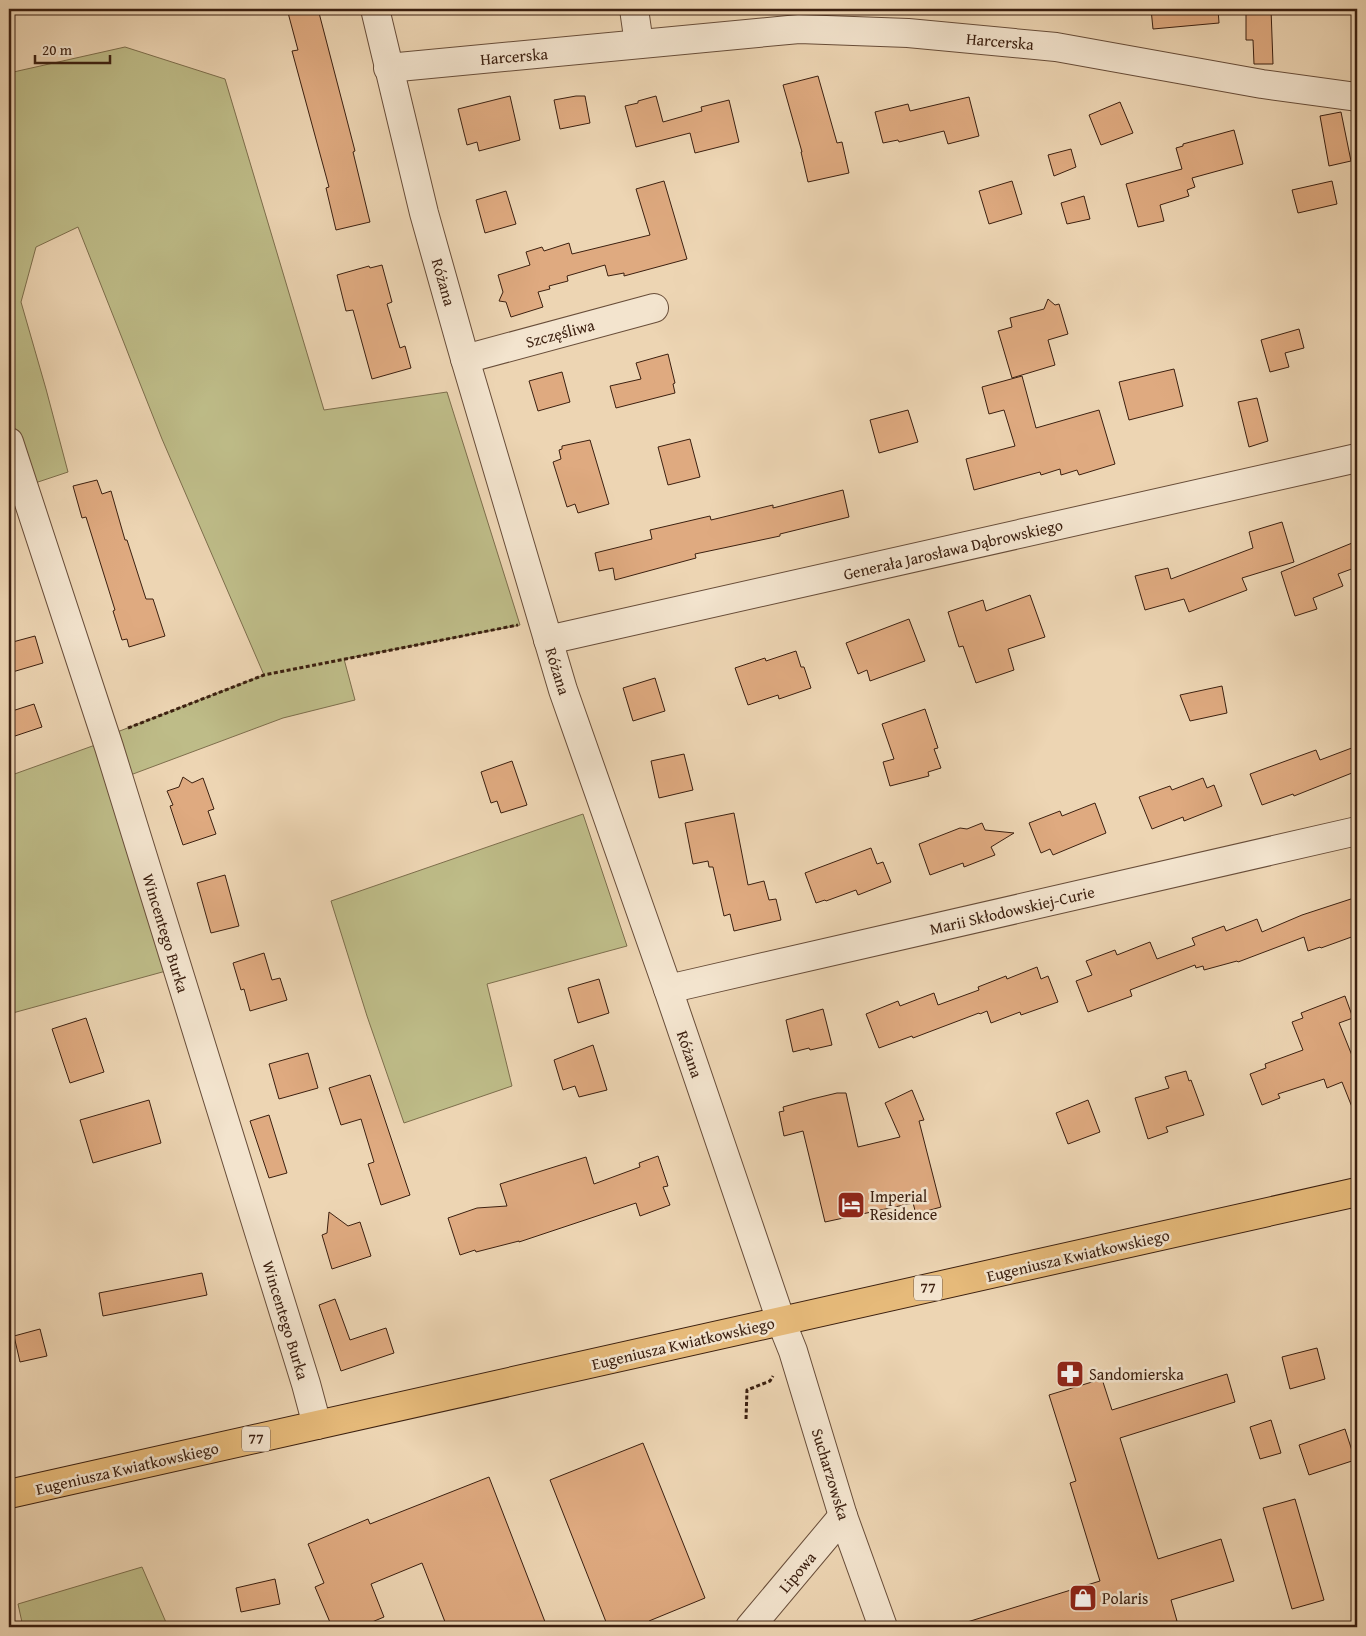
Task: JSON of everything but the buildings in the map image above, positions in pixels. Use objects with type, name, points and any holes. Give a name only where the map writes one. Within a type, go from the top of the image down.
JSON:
[{"type":"main road","name":"Eugeniusza Kwiatkowskiego","points":[[9,1494],[1357,1192]]},
{"type":"street","name":"Różana","points":[[375,9],[424,213],[563,690],[668,989],[764,1276],[781,1321]]},
{"type":"street","points":[[634,9],[639,44]]},
{"type":"street","name":"Harcerska","points":[[388,68],[799,29],[908,33],[1056,47],[1262,84],[1357,97]]},
{"type":"street","name":"Szczęśliwa","points":[[465,359],[654,308]]},
{"type":"street","name":"Wincentego Burka","points":[[9,442],[105,734],[306,1384],[317,1426]]},
{"type":"street","name":"Generała Jarosława Dąbrowskiego","points":[[548,640],[1357,458]]},
{"type":"street","name":"Marii Skłodowskiej-Curie","points":[[668,989],[1357,832]]},
{"type":"street","name":"Sucharzowska","points":[[781,1321],[793,1351],[843,1516],[882,1627]]},
{"type":"street","name":"Lipowa","points":[[750,1627],[843,1516]]},
{"type":"path","points":[[105,734],[112,734],[264,675],[520,625]]},
{"type":"path","points":[[746,1419],[747,1390],[770,1381],[774,1374]]},
{"type":"shaded area","points":[[125,47],[225,79],[324,410],[447,392],[520,625],[344,659],[355,700],[283,718],[125,777],[112,734],[264,675],[162,439],[78,227],[36,247],[21,302],[68,472],[32,484],[9,412],[9,73]]},
{"type":"shaded area","points":[[98,744],[166,971],[9,1014],[9,776]]},
{"type":"shaded area","points":[[583,814],[627,946],[487,984],[512,1086],[404,1123],[367,1016],[331,901]]},
{"type":"shaded area","points":[[142,1567],[168,1627],[23,1627],[18,1604]]},
{"type":"place","name":"Imperial Residence","points":[[851,1205]]},
{"type":"place","name":"Sandomierska","points":[[1070,1374]]},
{"type":"place","name":"Polaris","points":[[1083,1598]]}]
